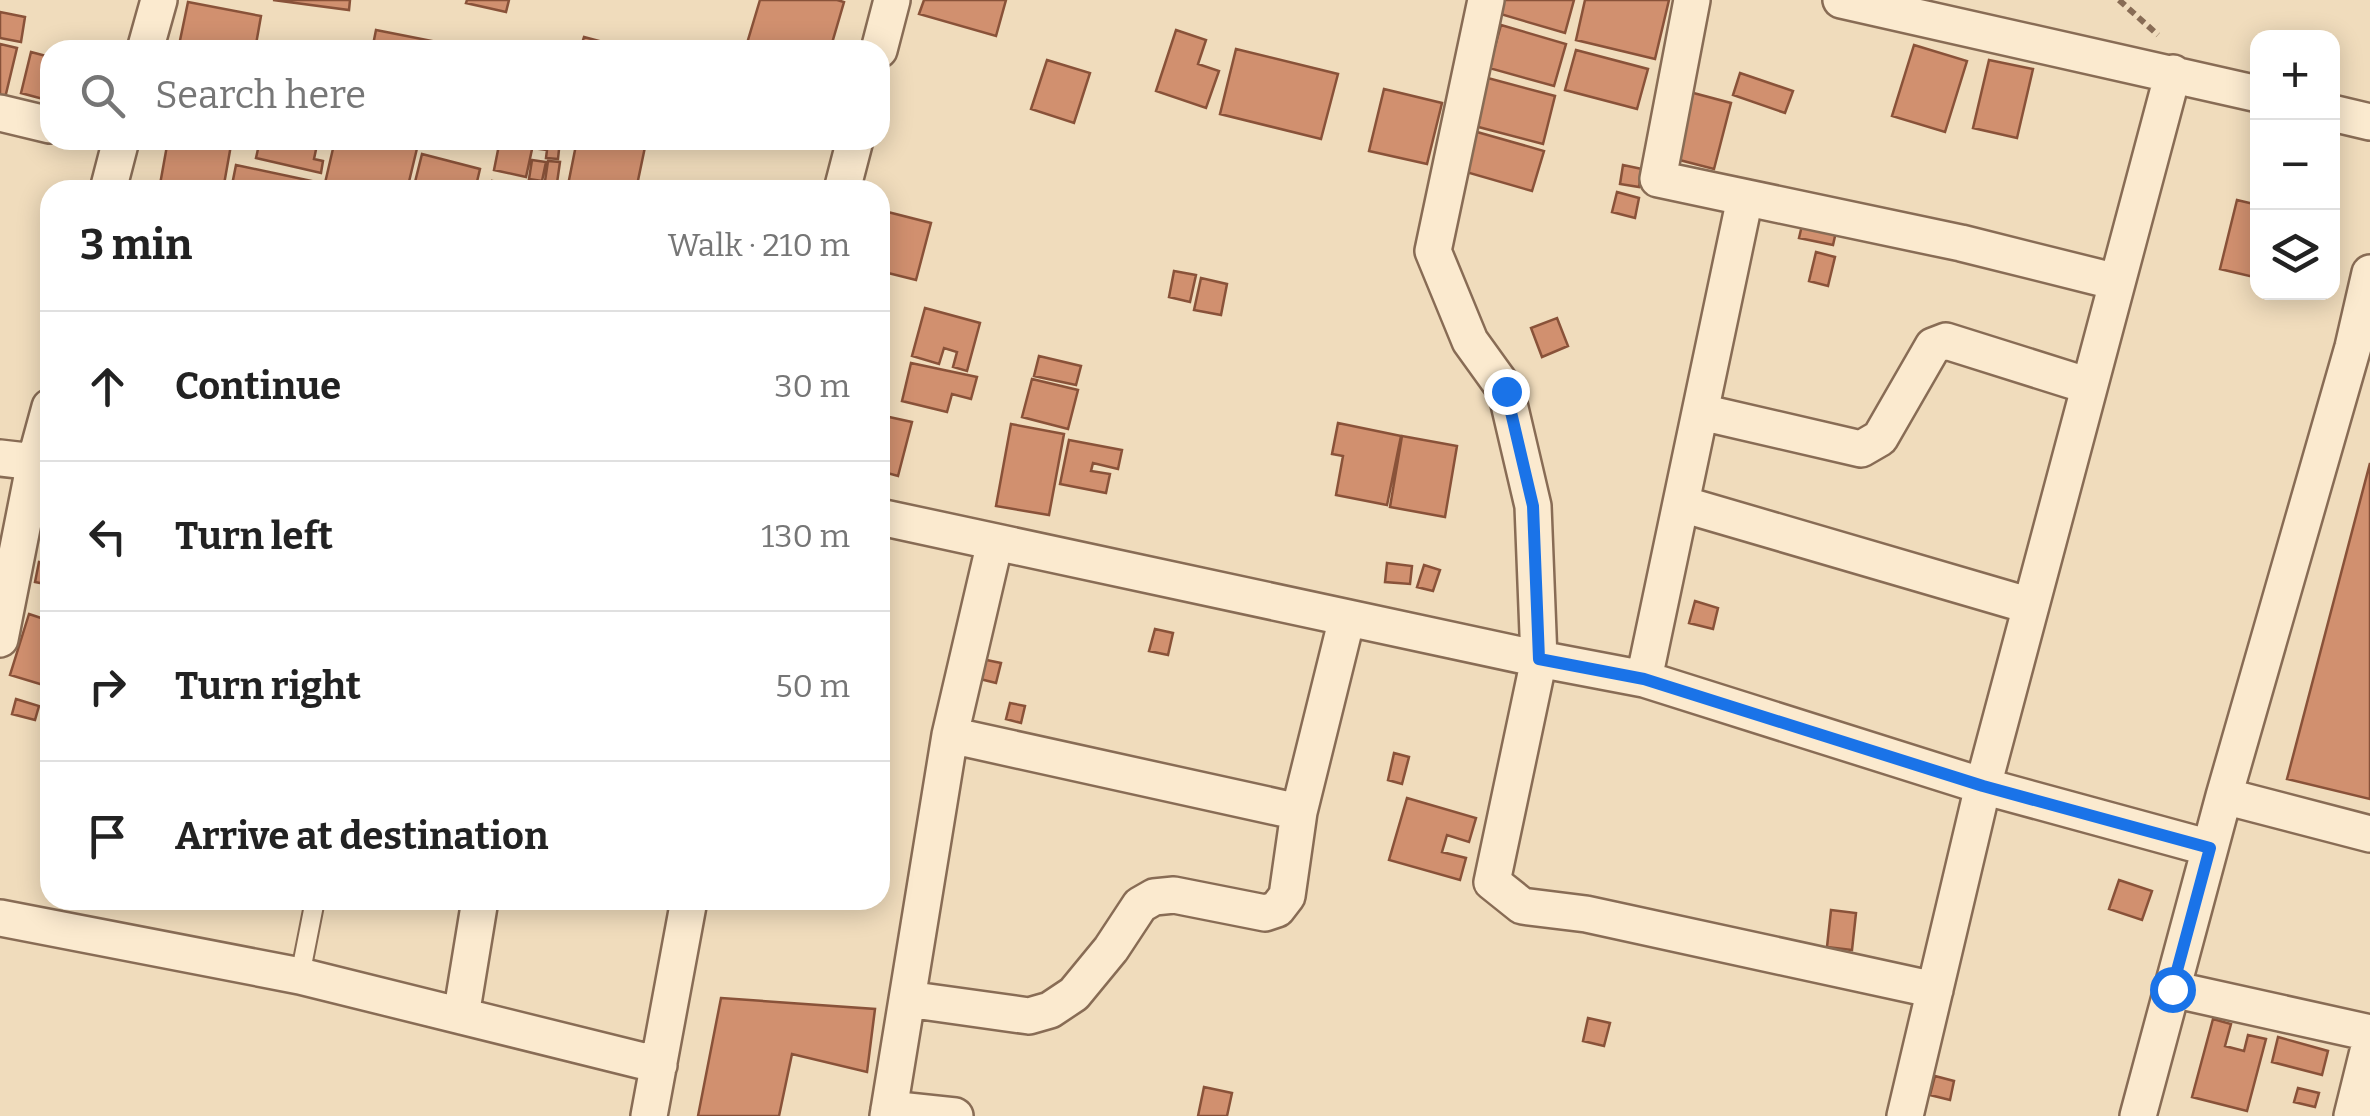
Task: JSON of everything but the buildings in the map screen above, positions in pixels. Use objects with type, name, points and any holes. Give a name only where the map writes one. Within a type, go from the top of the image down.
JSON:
[{"type":"street","points":[[148,40],[158,0]]},
{"type":"street","points":[[882,40],[892,0]]},
{"type":"street","points":[[1486,0],[1432,252],[1470,341],[1506,391],[1533,506],[1539,659],[1492,882],[1522,906],[1586,914],[1935,990]]},
{"type":"street","points":[[1692,0],[1658,179],[1961,243],[2117,282]]},
{"type":"street","points":[[1841,0],[2250,92]]},
{"type":"street","points":[[1905,1116],[1983,786],[2173,73]]},
{"type":"street","points":[[0,113],[40,123]]},
{"type":"street","points":[[2340,115],[2370,122]]},
{"type":"street","points":[[110,180],[115,150]]},
{"type":"street","points":[[845,180],[852,150]]},
{"type":"street","points":[[1644,679],[1745,198]]},
{"type":"street","points":[[2138,1116],[2224,796],[2362,350],[2370,273]]},
{"type":"street","points":[[1701,412],[1861,449],[1880,438],[1932,346],[1946,341],[2089,386]]},
{"type":"street","points":[[0,639],[40,444]]},
{"type":"street","points":[[0,458],[35,462]]},
{"type":"street","points":[[1682,504],[2031,606]]},
{"type":"street","points":[[890,519],[1644,679],[1983,786],[2210,848]]},
{"type":"street","points":[[955,1116],[888,1113],[950,735],[995,542]]},
{"type":"street","points":[[907,999],[1029,1016],[1050,1010],[1074,994],[1140,905],[1154,897],[1174,896],[1265,913],[1277,909],[1287,896],[1298,812],[1346,618]]},
{"type":"street","points":[[950,735],[1298,812]]},
{"type":"street","points":[[2224,796],[2370,834]]},
{"type":"street","points":[[460,1016],[478,910]]},
{"type":"street","points":[[649,1116],[687,910]]},
{"type":"street","points":[[0,918],[300,976],[659,1064]]},
{"type":"street","points":[[2172,989],[2370,1033]]},
{"type":"street","points":[[2352,1116],[2370,1043]]},
{"type":"lane","points":[[300,976],[313,910]]},
{"type":"route","points":[[1506,391],[1533,506],[1539,659],[1644,679],[1983,786],[2210,848],[2172,989]]}]
